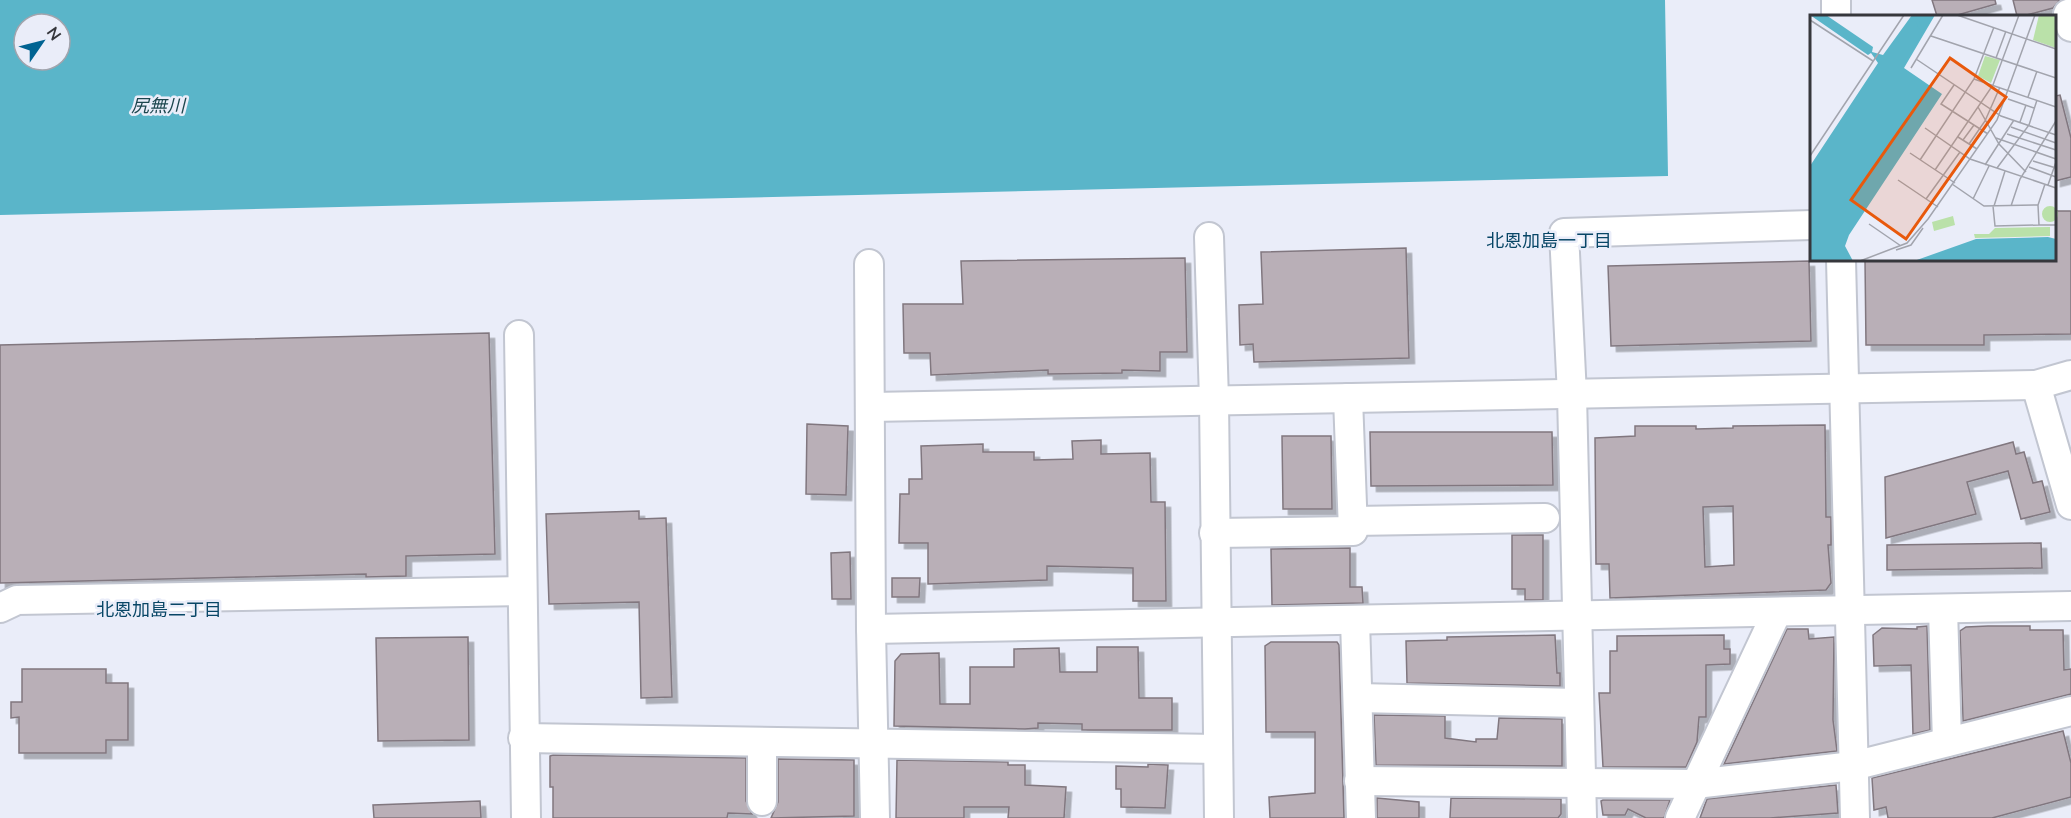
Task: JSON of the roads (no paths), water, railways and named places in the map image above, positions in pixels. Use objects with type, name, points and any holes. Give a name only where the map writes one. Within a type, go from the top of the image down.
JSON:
[{"type":"street","points":[[2071,13],[2068,14],[2071,27]]},
{"type":"street","points":[[1582,818],[1572,395],[1564,233],[1810,225]]},
{"type":"street","points":[[1209,237],[1214,399],[1219,818]]},
{"type":"street","points":[[1841,261],[1855,818]]},
{"type":"street","points":[[869,264],[871,629],[876,818]]},
{"type":"street","points":[[519,335],[523,738],[526,818]]},
{"type":"street","points":[[871,407],[2036,385],[2071,375]]},
{"type":"street","points":[[2036,385],[2071,505]]},
{"type":"street","points":[[1214,533],[1353,531],[1348,398]]},
{"type":"street","points":[[1353,521],[1545,518]]},
{"type":"street","points":[[0,608],[17,600],[521,591]]},
{"type":"street","points":[[871,629],[2071,606]]},
{"type":"street","points":[[1943,609],[1947,742]]},
{"type":"street","points":[[1680,818],[1777,612]]},
{"type":"street","points":[[1355,620],[1361,818]]},
{"type":"street","points":[[1358,698],[1578,702]]},
{"type":"street","points":[[1359,781],[1695,784],[1852,766],[2071,711]]},
{"type":"street","points":[[523,738],[1218,749]]},
{"type":"street","points":[[762,742],[762,801]]},
{"type":"water","name":"尻無川","points":[[0,0],[1665,0],[1668,176],[0,215]]},
{"type":"district","name":"北恩加島一丁目","points":[[1549,241]]},
{"type":"district","name":"北恩加島二丁目","points":[[159,610]]}]
